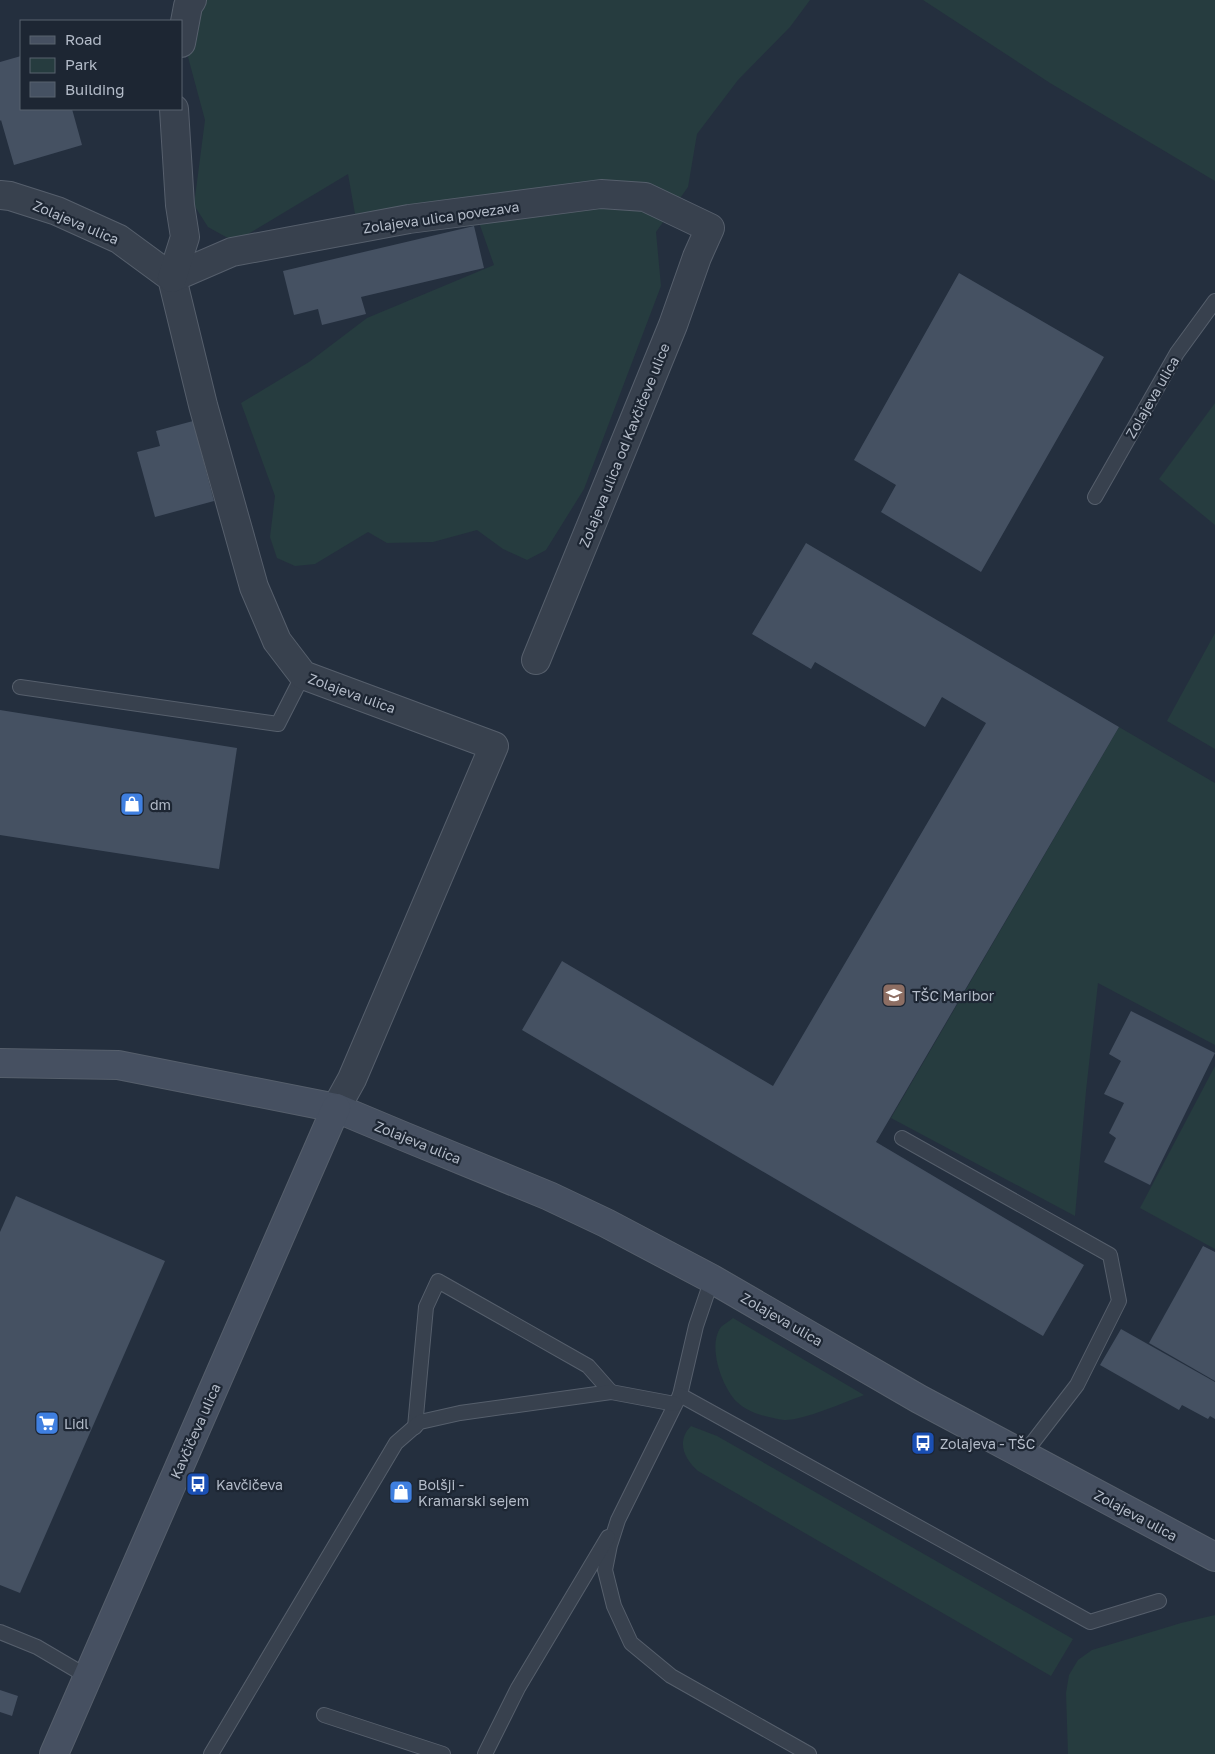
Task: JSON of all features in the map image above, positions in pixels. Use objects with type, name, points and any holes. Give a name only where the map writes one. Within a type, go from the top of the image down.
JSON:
[{"type":"street","points":[[182,39],[188,6],[192,0]]},
{"type":"street","points":[[172,278],[185,237],[180,205],[174,110]]},
{"type":"street","name":"Zolajeva ulica povezava","points":[[172,278],[232,252],[409,219],[601,194],[644,197],[710,228]]},
{"type":"street","name":"Zolajeva ulica","points":[[0,195],[10,196],[57,211],[119,239],[172,278],[203,405],[254,587],[278,641],[303,675],[494,746],[352,1078],[336,1108]]},
{"type":"street","name":"Zolajeva ulica od Kavčičeve ulice","points":[[536,660],[673,325],[710,228]]},
{"type":"street","name":"Zolajeva ulica","points":[[0,1063],[118,1065],[336,1108],[550,1196],[606,1223],[712,1279],[919,1399],[1215,1557]]},
{"type":"street","name":"Kavčičeva ulica","points":[[54,1754],[336,1108]]},
{"type":"lane","name":"Zolajeva ulica","points":[[1095,497],[1177,353],[1215,300]]},
{"type":"lane","points":[[20,687],[278,724],[303,675]]},
{"type":"lane","points":[[902,1138],[1110,1255],[1119,1301],[1077,1385],[1023,1455]]},
{"type":"lane","points":[[485,1754],[518,1688],[618,1520],[677,1400],[696,1326],[712,1279]]},
{"type":"lane","points":[[415,1427],[426,1307],[438,1281],[588,1366],[611,1392]]},
{"type":"lane","points":[[211,1754],[396,1443],[420,1422],[460,1413],[611,1392],[677,1400],[1090,1622],[1158,1601]]},
{"type":"lane","points":[[618,1520],[605,1570],[614,1606],[631,1643],[671,1676],[809,1754]]},
{"type":"lane","points":[[0,1632],[37,1647],[88,1677]]},
{"type":"lane","points":[[324,1715],[443,1754]]},
{"type":"green space","points":[[202,0],[810,0],[790,27],[738,80],[697,134],[688,187],[656,232],[661,286],[584,489],[546,550],[527,560],[503,549],[477,530],[433,542],[387,543],[368,532],[315,564],[295,566],[277,558],[270,537],[275,496],[241,403],[309,362],[367,318],[494,265],[470,197],[355,214],[348,174],[235,242],[208,227],[194,205],[205,120],[188,57]]},
{"type":"green space","points":[[923,0],[1215,0],[1215,181],[1050,83]]},
{"type":"green space","points":[[1215,403],[1215,525],[1159,479]]},
{"type":"green space","points":[[1215,633],[1215,749],[1167,721]]},
{"type":"green space","points":[[1119,727],[1215,783],[1215,1045],[1098,983],[1075,1216],[891,1118]]},
{"type":"green space","points":[[1215,1066],[1215,1249],[1140,1208]]},
{"type":"green space","points":[[733,1318],[864,1395],[792,1420],[772,1418],[747,1409],[737,1402],[726,1387],[716,1355],[717,1335],[721,1327]]},
{"type":"green space","points":[[691,1426],[717,1436],[1073,1639],[1051,1676],[698,1471],[689,1461],[683,1444],[686,1432]]},
{"type":"green space","points":[[1215,1615],[1215,1754],[1068,1754],[1066,1693],[1069,1675],[1078,1660],[1092,1650],[1181,1623]]},
{"type":"building","points":[[20,56],[20,110],[72,110],[82,145],[14,165],[0,121],[0,62]]},
{"type":"building","points":[[474,226],[484,268],[361,297],[366,314],[322,325],[318,309],[294,315],[283,271]]},
{"type":"building","points":[[959,273],[1104,357],[981,572],[881,512],[896,485],[854,460]]},
{"type":"building","points":[[193,421],[214,501],[155,517],[137,452],[160,446],[156,431]]},
{"type":"building","name":"TŠC Maribor","points":[[806,543],[1119,727],[876,1142],[1084,1265],[1043,1336],[522,1030],[562,961],[773,1086],[986,723],[942,697],[925,727],[815,662],[811,669],[752,634]]},
{"type":"building","points":[[0,710],[237,748],[219,869],[0,835]]},
{"type":"building","points":[[1131,1011],[1215,1053],[1150,1185],[1104,1162],[1116,1138],[1109,1133],[1124,1103],[1104,1094],[1121,1061],[1109,1054]]},
{"type":"building","name":"Lidl","points":[[16,1196],[165,1261],[20,1593],[0,1585],[0,1232]]},
{"type":"building","points":[[1203,1246],[1215,1252],[1215,1381],[1149,1343]]},
{"type":"building","points":[[1121,1329],[1215,1382],[1215,1419],[1210,1416],[1208,1419],[1182,1405],[1179,1410],[1100,1365]]},
{"type":"building","points":[[0,1690],[18,1696],[12,1716],[0,1712]]},
{"type":"place","name":"dm","points":[[132,804]]},
{"type":"place","name":"TŠC Maribor","points":[[894,995]]},
{"type":"place","name":"Lidl","points":[[47,1423]]},
{"type":"place","name":"Zolajeva - TŠC","points":[[923,1443]]},
{"type":"place","name":"Kavčičeva","points":[[198,1484]]},
{"type":"place","name":"Bolšji - Kramarski sejem","points":[[401,1492]]}]
